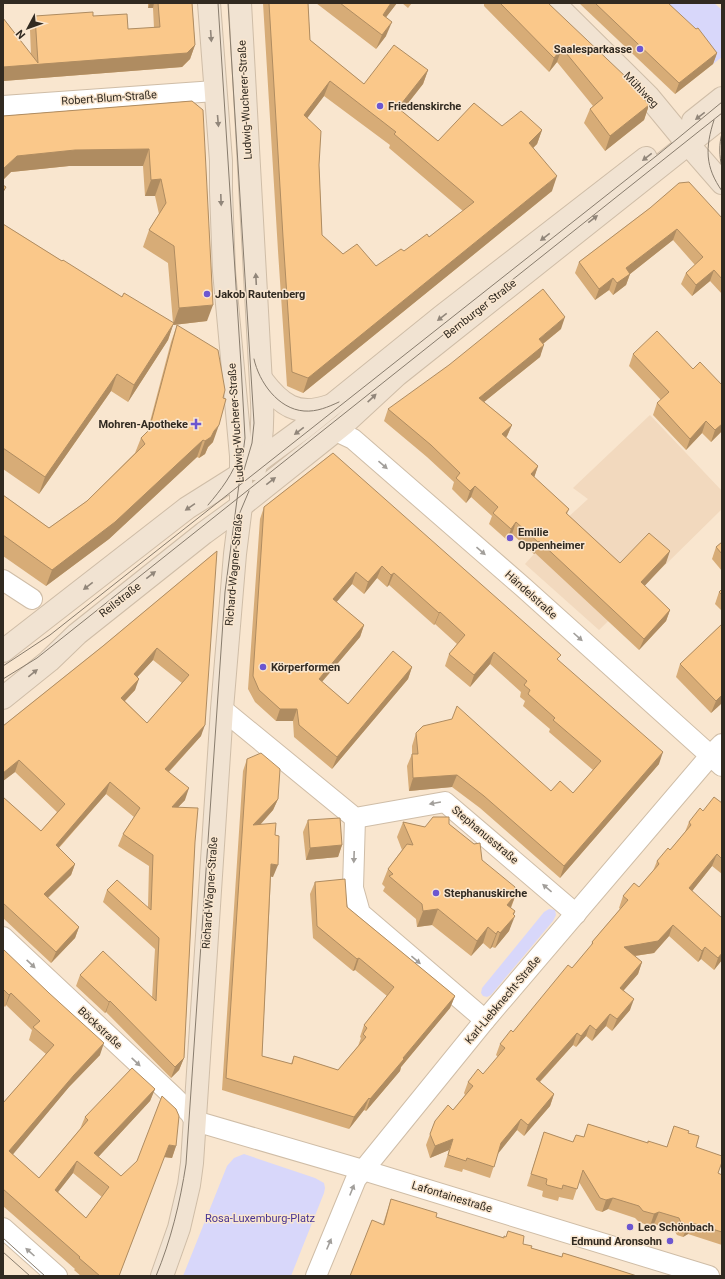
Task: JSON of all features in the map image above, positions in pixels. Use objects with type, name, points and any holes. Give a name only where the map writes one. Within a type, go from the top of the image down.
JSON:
[{"type":"street","name":"Ludwig-Wucherer-Straße","points":[[209,3],[221,161],[224,271],[249,468]]},
{"type":"street","name":"Ludwig-Wucherer-Straße","points":[[240,3],[262,380],[263,423],[261,444],[249,468],[241,506]]},
{"type":"street","name":"Mühlweg","points":[[554,3],[648,96],[722,183]]},
{"type":"street","name":"Robert-Blum-Straße","points":[[3,106],[215,91]]},
{"type":"street","name":"Bernburger Straße","points":[[241,506],[336,430],[397,375],[683,139],[722,98]]},
{"type":"street","name":"Bernburger Straße","points":[[249,468],[442,316],[683,139],[722,117]]},
{"type":"street","points":[[262,380],[276,398],[295,409],[304,411],[329,406]]},
{"type":"street","name":"Händelstraße","points":[[336,430],[359,444],[718,755]]},
{"type":"street","points":[[3,651],[187,508],[249,468]]},
{"type":"street","name":"Reilstraße","points":[[3,698],[49,661],[83,630],[204,533],[241,506]]},
{"type":"street","name":"Richard-Wagner-Straße","points":[[162,1276],[180,1228],[192,1163],[222,709],[235,554],[241,506]]},
{"type":"street","points":[[3,580],[32,599]]},
{"type":"street","points":[[222,709],[355,818],[353,888],[360,913],[485,1020]]},
{"type":"street","name":"Karl-Liebknecht-Straße","points":[[316,1276],[356,1179],[485,1020],[576,914],[718,755]]},
{"type":"street","name":"Stephanusstraße","points":[[355,818],[445,802],[576,914]]},
{"type":"street","name":"Böckstraße","points":[[3,937],[185,1108],[195,1121]]},
{"type":"street","name":"Lafontainestraße","points":[[195,1121],[363,1170],[709,1276]]},
{"type":"street","points":[[3,1228],[57,1276]]},
{"type":"shaded area","points":[[650,415],[722,491],[722,509],[599,630],[525,564],[564,521],[588,499],[573,488]]},
{"type":"green space","points":[[662,3],[714,3],[722,10],[722,57],[713,64]]},
{"type":"green space","points":[[549,909],[555,910],[556,915],[553,921],[491,995],[487,997],[483,996],[481,993],[482,988],[544,912]]},
{"type":"green space","name":"Rosa-Luxemburg-Platz","points":[[244,1154],[315,1178],[324,1183],[324,1193],[291,1276],[183,1276],[227,1166],[234,1158]]},
{"type":"building","points":[[158,3],[192,3],[195,45],[187,53],[3,67],[3,18],[38,63],[35,16],[93,12],[93,16],[127,14],[128,29],[160,27]]},
{"type":"building","points":[[269,3],[308,3],[310,40],[364,84],[394,45],[428,70],[398,108],[438,141],[474,103],[502,126],[521,111],[542,130],[529,143],[557,176],[308,378],[292,372]],"holes":[[[330,81],[396,132],[394,134],[474,202],[429,237],[427,234],[404,251],[401,249],[376,266],[357,244],[343,254],[322,235],[319,165],[321,131],[304,115]]]},
{"type":"building","points":[[340,3],[391,3],[383,15],[392,22],[382,35]]},
{"type":"building","points":[[500,3],[548,3],[627,78],[649,105],[610,136],[590,109],[603,98],[562,48],[554,58]]},
{"type":"building","points":[[595,3],[668,3],[696,29],[698,28],[717,53],[679,83]]},
{"type":"building","points":[[192,101],[203,110],[213,305],[179,308],[174,246],[149,230],[166,203],[161,179],[151,180],[149,149],[75,150],[17,156],[3,169],[3,116]]},
{"type":"building","points":[[689,182],[722,218],[722,279],[714,270],[696,285],[686,273],[703,257],[677,229],[626,268],[630,274],[617,283],[613,278],[599,289],[579,262],[650,208],[679,183]]},
{"type":"building","points":[[3,185],[6,187],[3,192]]},
{"type":"building","points":[[3,224],[122,297],[124,293],[174,323],[134,385],[117,374],[45,477],[3,448]]},
{"type":"building","points":[[543,289],[565,317],[539,339],[544,345],[479,398],[512,425],[502,434],[538,466],[531,474],[569,509],[566,513],[620,563],[649,533],[670,551],[641,582],[670,610],[644,639],[539,541],[538,542],[516,522],[511,529],[493,513],[498,507],[475,486],[470,491],[456,478],[460,473],[431,445],[388,409],[449,365]]},
{"type":"building","points":[[177,325],[218,350],[225,390],[223,398],[226,399],[219,425],[211,437],[205,441],[203,440],[115,522],[52,570],[3,535],[3,495],[49,528],[87,501],[145,444],[141,438],[149,430]]},
{"type":"building","points":[[657,331],[693,369],[700,362],[722,385],[722,424],[715,430],[706,421],[690,439],[657,403],[669,392],[633,354]]},
{"type":"building","points":[[333,453],[561,655],[557,659],[663,752],[564,866],[484,796],[457,775],[413,778],[412,754],[418,754],[416,733],[423,726],[452,719],[457,706],[551,791],[560,781],[573,793],[601,761],[553,720],[555,718],[528,694],[530,690],[524,685],[527,681],[494,652],[474,675],[449,654],[465,635],[394,573],[391,575],[382,566],[368,582],[356,572],[333,599],[364,625],[319,679],[348,704],[393,651],[412,667],[337,757],[299,725],[297,709],[280,709],[259,690],[253,676],[264,507]]},
{"type":"building","points":[[722,542],[722,554],[716,547]]},
{"type":"building","points":[[217,551],[205,725],[165,769],[189,788],[172,807],[198,808],[184,1058],[175,1067],[110,1001],[109,1002],[80,975],[103,951],[156,1001],[159,938],[107,890],[117,880],[151,910],[153,855],[123,834],[140,808],[110,782],[56,845],[75,864],[44,894],[79,927],[56,952],[3,903],[3,797],[41,831],[65,804],[19,760],[3,773],[3,726],[103,646]],"holes":[[[157,648],[189,675],[147,723],[121,698],[139,679],[134,674]]]},
{"type":"building","points":[[722,624],[722,695],[716,701],[680,664]]},
{"type":"building","points":[[261,753],[280,769],[278,799],[253,825],[276,823],[275,835],[279,836],[278,865],[271,864],[262,1056],[292,1064],[294,1056],[338,1070],[366,1037],[363,1034],[367,1028],[364,1025],[394,987],[317,926],[315,882],[345,879],[347,907],[455,996],[403,1058],[404,1059],[354,1117],[226,1078],[247,759]]},
{"type":"building","points":[[714,797],[722,803],[722,859],[717,854],[689,888],[722,918],[722,953],[718,958],[705,947],[702,951],[673,925],[658,941],[624,947],[642,962],[620,988],[634,999],[617,1019],[610,1014],[596,1030],[590,1025],[581,1036],[577,1033],[536,1079],[554,1094],[528,1125],[521,1119],[501,1143],[494,1167],[467,1158],[466,1161],[448,1155],[453,1139],[435,1146],[430,1134],[435,1121],[448,1105],[453,1110],[473,1086],[468,1082],[478,1069],[483,1074],[505,1048],[500,1044],[511,1030],[513,1032],[568,965],[572,968],[628,900],[623,896],[634,883],[639,887],[659,864],[657,861],[668,848],[670,850],[691,825],[689,822],[700,808],[703,811]]},
{"type":"building","name":"Stephanuskirche","points":[[433,817],[449,817],[449,824],[474,844],[480,843],[482,860],[515,887],[516,894],[507,905],[515,911],[513,914],[515,916],[500,933],[498,931],[496,934],[488,927],[477,941],[438,909],[423,911],[422,904],[389,876],[393,874],[388,869],[407,844],[413,845],[403,822],[425,827]]},
{"type":"building","points":[[340,818],[342,845],[310,848],[308,820]]},
{"type":"building","points":[[3,949],[104,1043],[74,1075],[9,1151],[39,1178],[88,1120],[85,1117],[132,1068],[155,1089],[94,1153],[121,1176],[137,1161],[162,1096],[176,1109],[179,1116],[176,1146],[169,1145],[119,1276],[100,1276],[3,1189],[3,1103],[54,1045],[33,1027],[40,1021],[11,993],[9,995],[3,989]],"holes":[[[77,1161],[109,1187],[86,1218],[55,1190]]]},
{"type":"building","points":[[588,1124],[648,1143],[648,1141],[667,1147],[674,1126],[689,1131],[688,1133],[699,1136],[696,1147],[722,1156],[722,1162],[718,1173],[722,1175],[722,1232],[692,1223],[688,1225],[681,1223],[679,1218],[659,1212],[654,1214],[643,1211],[639,1206],[613,1198],[606,1200],[600,1198],[583,1170],[577,1189],[563,1185],[562,1189],[547,1185],[547,1179],[531,1174],[544,1132],[573,1142],[576,1135],[584,1137]]},
{"type":"building","points":[[391,1199],[437,1213],[436,1217],[504,1238],[504,1236],[506,1237],[508,1231],[524,1236],[523,1244],[532,1246],[531,1248],[562,1257],[563,1253],[637,1276],[350,1276],[372,1220],[384,1225]]},
{"type":"tram line","points":[[156,1276],[174,1221],[186,1164],[225,592],[245,438],[218,3]]},
{"type":"tram line","points":[[228,3],[254,423],[252,443],[244,470]]},
{"type":"tram line","points":[[3,666],[50,635],[660,153],[722,102]]},
{"type":"tram line","points":[[3,679],[37,658],[722,113]]},
{"type":"tram line","points":[[714,120],[709,140],[708,157],[712,174],[722,191]]},
{"type":"tram line","points":[[722,133],[720,141],[720,159],[722,167]]},
{"type":"tram line","points":[[254,359],[260,377],[265,385],[278,400],[286,405],[295,409],[313,411],[339,402]]},
{"type":"tram line","points":[[208,505],[231,474],[239,454]]},
{"type":"tram line","points":[[238,517],[249,491]]},
{"type":"tram line","points":[[3,1238],[45,1276]]},
{"type":"tram line","points":[[3,1252],[30,1276]]},
{"type":"place","name":"Saalesparkasse","points":[[640,49]]},
{"type":"place","name":"Friedenskirche","points":[[380,106]]},
{"type":"place","name":"Jakob Rautenberg","points":[[207,294]]},
{"type":"place","name":"Mohren-Apotheke","points":[[196,424]]},
{"type":"place","name":"Emilie Oppenheimer","points":[[510,538]]},
{"type":"place","name":"Körperformen","points":[[263,667]]},
{"type":"place","name":"Stephanuskirche","points":[[436,893]]},
{"type":"place","name":"Leo Schönbach","points":[[630,1227]]},
{"type":"place","name":"Edmund Aronsohn","points":[[670,1241]]}]
